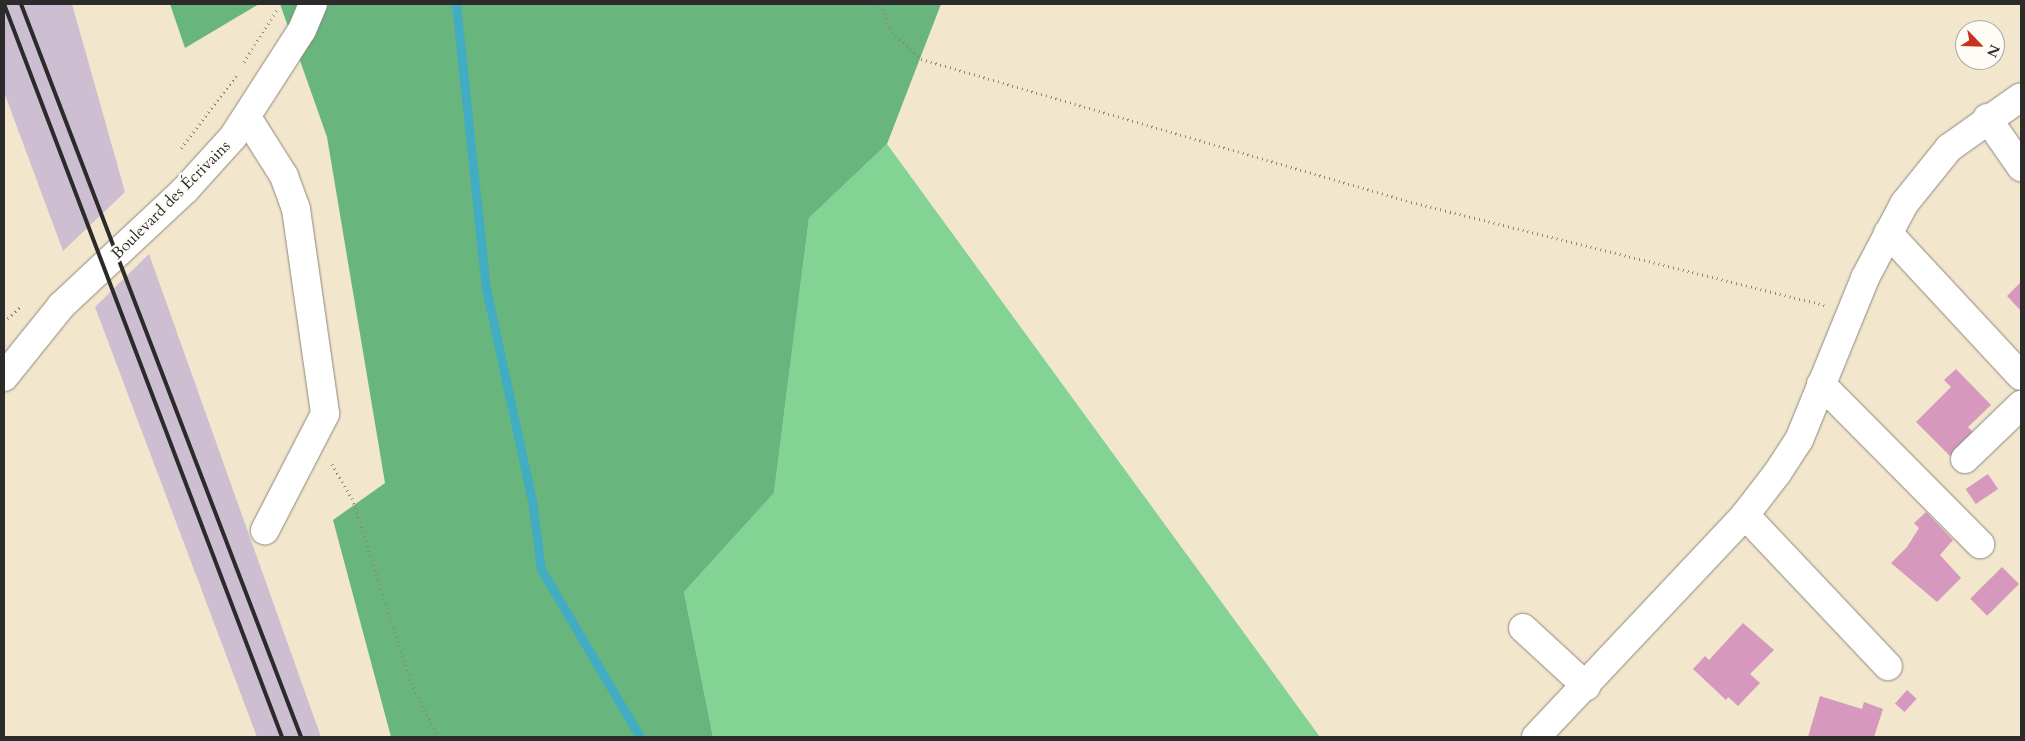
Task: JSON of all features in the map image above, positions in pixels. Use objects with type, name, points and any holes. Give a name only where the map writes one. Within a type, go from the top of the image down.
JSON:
[{"type":"street","name":"Boulevard des Écrivains","points":[[4,377],[61,306],[184,190],[248,119],[313,4]]},
{"type":"street","points":[[1540,736],[1745,515],[1799,440],[1851,310],[1888,233],[1927,170],[1987,118],[2021,97]]},
{"type":"street","points":[[1987,118],[2021,167]]},
{"type":"street","points":[[248,119],[284,176],[296,209],[323,388],[324,414],[265,530]]},
{"type":"street","points":[[1888,233],[2021,376]]},
{"type":"street","points":[[1821,384],[1980,544]]},
{"type":"street","points":[[1965,458],[2021,405]]},
{"type":"street","points":[[1745,515],[1888,666]]},
{"type":"street","points":[[1523,628],[1586,686]]},
{"type":"path","points":[[186,142],[236,75],[280,4]]},
{"type":"path","points":[[880,4],[892,32],[921,59],[1411,202],[1851,310]]},
{"type":"path","points":[[314,436],[352,498],[411,683],[438,737]]},
{"type":"shaded area","points":[[4,4],[72,4],[125,192],[63,251],[4,92]]},
{"type":"shaded area","points":[[149,254],[321,737],[257,737],[95,307]]},
{"type":"green space","points":[[170,4],[259,4],[185,48]]},
{"type":"green space","points":[[280,4],[941,4],[887,144],[809,218],[774,493],[684,592],[713,737],[391,737],[333,520],[385,483],[327,137]]},
{"type":"green space","points":[[887,144],[1320,737],[713,737],[684,592],[774,493],[809,218]]},
{"type":"building","points":[[2021,282],[2021,311],[2007,296]]},
{"type":"building","points":[[1956,369],[1991,405],[1968,427],[1974,433],[1950,456],[1916,422],[1951,387],[1944,380]]},
{"type":"building","points":[[1988,474],[1998,489],[1976,504],[1966,489]]},
{"type":"building","points":[[1926,512],[1953,540],[1940,555],[1961,578],[1937,602],[1891,563],[1907,547],[1919,528],[1914,523]]},
{"type":"building","points":[[2002,567],[2019,584],[1987,616],[1970,599]]},
{"type":"building","points":[[1743,623],[1774,650],[1750,674],[1760,683],[1738,706],[1728,697],[1726,700],[1693,669],[1705,656],[1709,660]]},
{"type":"building","points":[[1907,690],[1917,699],[1905,712],[1895,703]]},
{"type":"building","points":[[1820,696],[1862,709],[1864,702],[1883,709],[1874,737],[1808,737]]},
{"type":"waterway","points":[[456,4],[486,288],[532,500],[541,569],[640,737]]},
{"type":"railway","points":[[4,4],[282,737]]},
{"type":"railway","points":[[21,4],[301,737]]}]
